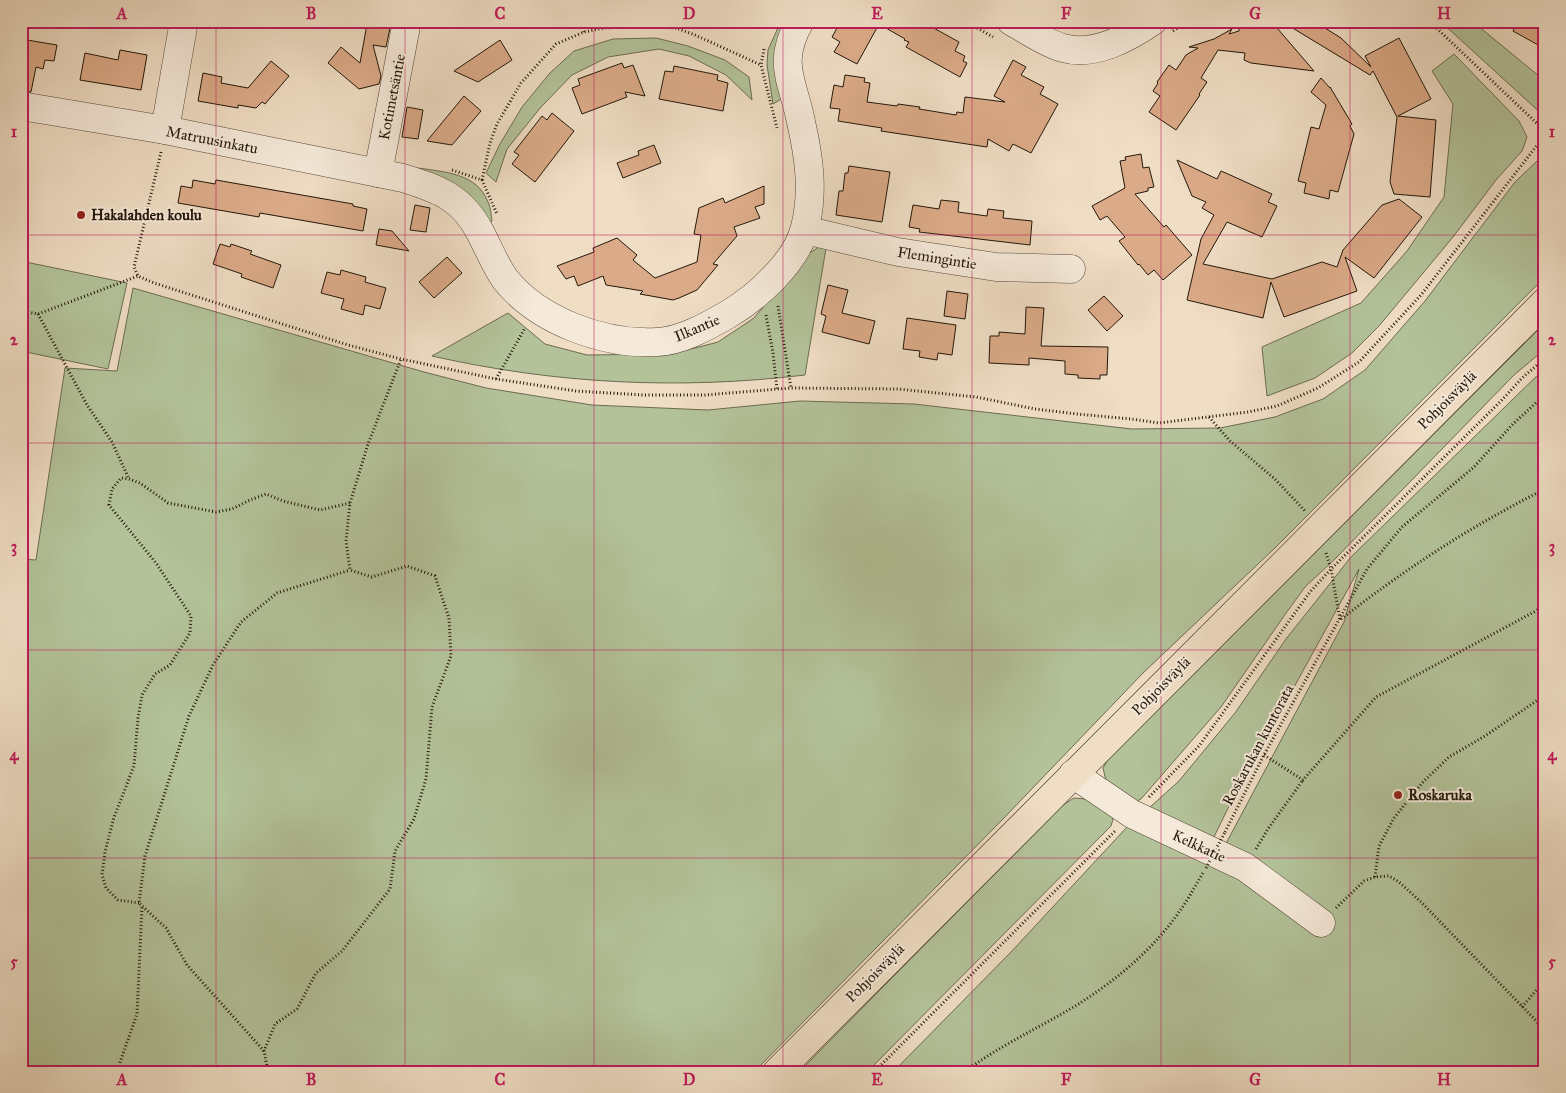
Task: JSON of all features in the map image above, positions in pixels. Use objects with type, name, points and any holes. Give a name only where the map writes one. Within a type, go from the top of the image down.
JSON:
[{"type":"main road","name":"Pohjoisväylä","points":[[777,1072],[1072,774],[1545,302]]},
{"type":"street","points":[[165,130],[184,21]]},
{"type":"street","name":"Kotimetsäntie","points":[[390,176],[407,21]]},
{"type":"street","name":"Ilkantie","points":[[390,176],[435,188],[450,197],[470,216],[504,278],[537,308],[564,324],[580,331],[628,340],[658,342],[682,337],[705,328],[731,312],[767,284],[795,251],[805,230],[811,195],[809,170],[801,121],[787,69],[787,57],[792,37],[800,21]]},
{"type":"street","points":[[1011,21],[1061,48],[1076,51],[1093,49],[1119,41],[1153,21]]},
{"type":"street","name":"Matruusinkatu","points":[[21,106],[165,130],[390,176]]},
{"type":"street","name":"Flemingintie","points":[[805,230],[898,252],[996,267],[1071,269]]},
{"type":"street","name":"Kelkkatie","points":[[1072,774],[1132,814],[1245,866],[1321,923]]},
{"type":"path","points":[[581,21],[584,32]]},
{"type":"path","points":[[660,28],[661,21]]},
{"type":"path","points":[[1429,21],[1545,131]]},
{"type":"path","points":[[482,180],[490,143],[497,124],[521,83],[556,44],[584,32],[604,28],[637,26],[676,28],[761,66]]},
{"type":"path","points":[[766,45],[762,53],[761,66],[777,131]]},
{"type":"path","points":[[138,276],[134,267],[163,147],[165,130]]},
{"type":"path","points":[[21,310],[38,314],[138,276],[348,345],[401,359],[496,379],[576,391],[643,395],[705,395],[791,388],[898,389],[976,397],[1035,409],[1159,423],[1277,406],[1318,388],[1359,362],[1421,295],[1545,135]]},
{"type":"path","points":[[444,169],[462,172],[482,180],[489,192],[499,219]]},
{"type":"path","points":[[767,284],[791,388]]},
{"type":"path","points":[[767,284],[777,389]]},
{"type":"path","points":[[496,379],[537,308]]},
{"type":"path","points":[[38,314],[87,405],[112,442],[129,478]]},
{"type":"path","points":[[350,570],[346,541],[350,503],[368,444],[401,359]]},
{"type":"path","points":[[1545,359],[1524,376],[1331,569],[1340,620],[1384,585],[1425,557],[1477,524],[1545,489]]},
{"type":"path","name":"Roskarukan kuntorata","points":[[964,1072],[986,1056],[1073,1007],[1127,969],[1150,948],[1179,913],[1206,868],[1264,755],[1367,569],[1402,527],[1473,468],[1513,424],[1538,401],[1545,398]]},
{"type":"path","points":[[1208,416],[1230,441],[1275,479],[1307,514]]},
{"type":"path","points":[[268,1072],[264,1051],[187,965],[166,928],[141,904],[118,900],[106,888],[102,875],[105,852],[114,817],[134,766],[142,694],[155,674],[170,665],[190,633],[191,616],[156,564],[109,505],[112,489],[121,478],[129,478],[140,483],[168,503],[216,512],[232,509],[266,494],[283,501],[320,510],[350,503]]},
{"type":"path","points":[[115,1072],[137,1014],[141,904],[145,856],[189,716],[213,665],[240,622],[277,593],[350,570],[372,577],[406,566],[435,576],[449,618],[451,656],[432,707],[426,779],[414,819],[395,851],[390,890],[342,951],[316,973],[297,1010],[275,1024],[264,1051]]},
{"type":"path","points":[[1245,866],[1268,829],[1303,780],[1376,697],[1545,606]]},
{"type":"path","points":[[1375,877],[1379,846],[1394,818],[1422,783],[1449,757],[1545,695]]},
{"type":"path","points":[[1264,755],[1303,780]]},
{"type":"path","points":[[1321,923],[1349,894],[1364,882],[1375,877],[1389,876],[1400,882],[1421,902],[1545,1030]]},
{"type":"path","points":[[1522,1007],[1545,980]]},
{"type":"green space","points":[[781,21],[789,21],[783,98],[773,104],[767,65],[768,50]]},
{"type":"green space","points":[[1440,21],[1472,21],[1545,81],[1545,117]]},
{"type":"green space","points":[[656,38],[688,46],[725,60],[749,77],[752,100],[726,75],[689,56],[659,49],[608,57],[572,75],[541,107],[507,149],[496,182],[486,173],[500,144],[522,107],[550,73],[574,51],[613,39]]},
{"type":"green space","points":[[1454,54],[1519,121],[1527,137],[1522,151],[1496,180],[1453,237],[1379,326],[1352,353],[1315,378],[1267,396],[1262,347],[1361,303],[1407,251],[1444,197],[1453,104],[1432,71]]},
{"type":"green space","points":[[1545,159],[1545,277],[1276,547],[1143,673],[1002,820],[754,1072],[21,1072],[23,1057],[21,1056],[21,559],[36,560],[65,368],[117,371],[133,288],[424,372],[486,388],[592,405],[708,410],[800,401],[914,404],[1132,429],[1220,428],[1275,417],[1323,399],[1365,370],[1425,301],[1515,182],[1537,161]]},
{"type":"green space","points":[[418,168],[449,173],[476,185],[483,192],[488,202],[492,221],[486,226],[416,173]]},
{"type":"green space","points":[[827,242],[805,375],[711,382],[618,382],[525,373],[432,356],[508,313],[545,344],[587,355],[672,354],[718,342],[754,318],[808,254]]},
{"type":"green space","points":[[21,261],[127,283],[108,369],[21,351]]},
{"type":"green space","points":[[1545,323],[1545,349],[1514,375],[1335,559],[1305,587],[1221,707],[1141,799],[1131,804],[1107,785],[1103,768],[1108,759]]},
{"type":"green space","points":[[1545,368],[1545,1072],[893,1072],[1012,951],[1127,827],[1214,866],[1344,622],[1359,569],[1233,798],[1212,841],[1148,809],[1179,781],[1235,713],[1286,639],[1351,557]]},
{"type":"green space","points":[[1074,798],[1085,799],[1111,814],[1113,819],[1111,826],[867,1072],[799,1072],[1063,805]]},
{"type":"building","points":[[841,21],[921,21],[959,42],[955,51],[965,56],[963,61],[967,63],[960,77],[906,47],[909,42],[879,24],[857,64],[834,52],[840,42],[832,37]]},
{"type":"building","points":[[1250,21],[1271,21],[1314,71],[1251,63],[1244,60],[1245,53],[1218,50],[1201,78],[1207,82],[1176,130],[1149,112],[1160,96],[1153,91],[1169,65],[1176,70],[1186,55],[1198,48],[1189,47],[1214,39],[1232,29],[1229,34],[1239,31],[1239,27],[1250,28]]},
{"type":"building","points":[[1518,21],[1536,21],[1545,26],[1545,38],[1540,46],[1513,31]]},
{"type":"building","points":[[367,24],[390,28],[386,47],[373,45],[381,76],[379,84],[359,89],[328,63],[341,47],[360,63]]},
{"type":"building","points":[[1286,24],[1325,28],[1341,38],[1371,67],[1365,56],[1399,38],[1431,99],[1398,116],[1436,120],[1430,197],[1394,194],[1390,182],[1397,117],[1373,71],[1370,75]]},
{"type":"building","points":[[21,39],[57,45],[54,61],[45,60],[43,69],[36,67],[31,92],[21,91]]},
{"type":"building","points":[[500,40],[512,60],[478,82],[454,71]]},
{"type":"building","points":[[120,50],[147,55],[141,90],[80,80],[85,53],[118,60]]},
{"type":"building","points":[[1013,60],[1026,67],[1021,75],[1044,87],[1040,94],[1058,104],[1031,153],[1013,144],[1009,151],[988,139],[987,147],[881,131],[882,128],[838,121],[840,109],[830,108],[834,85],[843,87],[845,75],[865,78],[864,82],[870,83],[867,102],[920,107],[919,109],[956,115],[957,112],[963,113],[965,97],[1005,102],[994,96]]},
{"type":"building","points":[[271,61],[289,76],[265,104],[262,102],[256,108],[238,105],[238,108],[198,101],[203,73],[222,77],[221,83],[248,88]]},
{"type":"building","points":[[622,63],[624,68],[633,65],[645,96],[625,92],[627,97],[582,114],[572,88],[580,85],[578,79]]},
{"type":"building","points":[[674,66],[718,75],[717,80],[728,83],[723,111],[659,99],[665,71],[673,72]]},
{"type":"building","points":[[1321,78],[1330,87],[1352,124],[1350,126],[1354,134],[1338,192],[1330,190],[1329,199],[1304,193],[1306,183],[1298,181],[1311,127],[1319,129],[1326,105],[1311,92]]},
{"type":"building","points":[[464,96],[481,111],[452,145],[427,141]]},
{"type":"building","points":[[407,107],[423,110],[418,139],[402,137]]},
{"type":"building","points":[[552,113],[574,131],[535,182],[512,164],[519,155],[514,152],[542,116],[547,120]]},
{"type":"building","points":[[654,145],[661,163],[623,178],[617,163],[639,155],[638,151]]},
{"type":"building","points":[[1141,154],[1143,168],[1149,167],[1154,187],[1148,188],[1148,191],[1135,194],[1192,255],[1163,280],[1154,270],[1148,275],[1138,265],[1119,241],[1125,237],[1107,216],[1100,220],[1092,206],[1125,188],[1120,161],[1126,160],[1125,157]]},
{"type":"building","points":[[1177,160],[1217,179],[1221,171],[1272,194],[1268,202],[1277,206],[1262,237],[1227,222],[1203,264],[1272,279],[1322,262],[1337,267],[1343,250],[1382,205],[1399,199],[1422,217],[1374,278],[1345,257],[1357,291],[1284,317],[1271,282],[1263,318],[1187,300],[1201,239],[1214,215],[1202,208],[1206,202],[1192,196]]},
{"type":"building","points":[[849,166],[890,172],[882,222],[836,215],[839,191],[843,191],[845,173],[848,173]]},
{"type":"building","points":[[193,180],[215,184],[216,180],[353,204],[353,206],[367,209],[363,231],[260,213],[259,217],[178,203],[181,186],[192,188]]},
{"type":"building","points":[[764,186],[764,204],[755,207],[760,218],[734,227],[737,236],[713,264],[718,265],[697,290],[679,298],[673,300],[640,294],[643,291],[606,285],[603,276],[578,286],[574,276],[566,279],[557,266],[594,252],[593,248],[617,238],[637,255],[633,260],[655,278],[697,262],[701,235],[694,234],[699,208],[723,198],[725,203]]},
{"type":"building","points":[[941,200],[959,202],[958,212],[987,216],[988,209],[1004,211],[1003,218],[1032,221],[1030,245],[919,232],[920,229],[909,227],[913,205],[939,209]]},
{"type":"building","points":[[415,205],[430,208],[426,232],[410,230]]},
{"type":"building","points":[[379,229],[392,231],[409,251],[376,245]]},
{"type":"building","points":[[220,244],[230,247],[231,244],[252,251],[250,254],[281,265],[273,288],[241,277],[242,274],[213,264]]},
{"type":"building","points":[[447,257],[462,273],[434,298],[419,282]]},
{"type":"building","points":[[341,270],[366,277],[365,282],[386,288],[380,309],[365,305],[363,315],[341,309],[344,299],[321,293],[327,272],[340,275]]},
{"type":"building","points":[[828,285],[848,290],[842,313],[875,321],[869,344],[822,332],[826,316],[821,314]]},
{"type":"building","points":[[947,291],[968,294],[965,319],[944,316]]},
{"type":"building","points":[[1104,296],[1123,316],[1107,331],[1088,310]]},
{"type":"building","points":[[1026,307],[1044,308],[1041,346],[1108,347],[1107,375],[1100,375],[1100,379],[1078,378],[1078,375],[1065,374],[1065,361],[1029,358],[1029,365],[989,363],[990,336],[999,336],[999,332],[1025,334]]},
{"type":"building","points":[[907,318],[956,325],[952,355],[938,353],[937,360],[919,357],[920,351],[903,349]]},
{"type":"place","name":"Hakalahden koulu","points":[[81,215]]},
{"type":"place","name":"Roskaruka","points":[[1398,795]]}]
